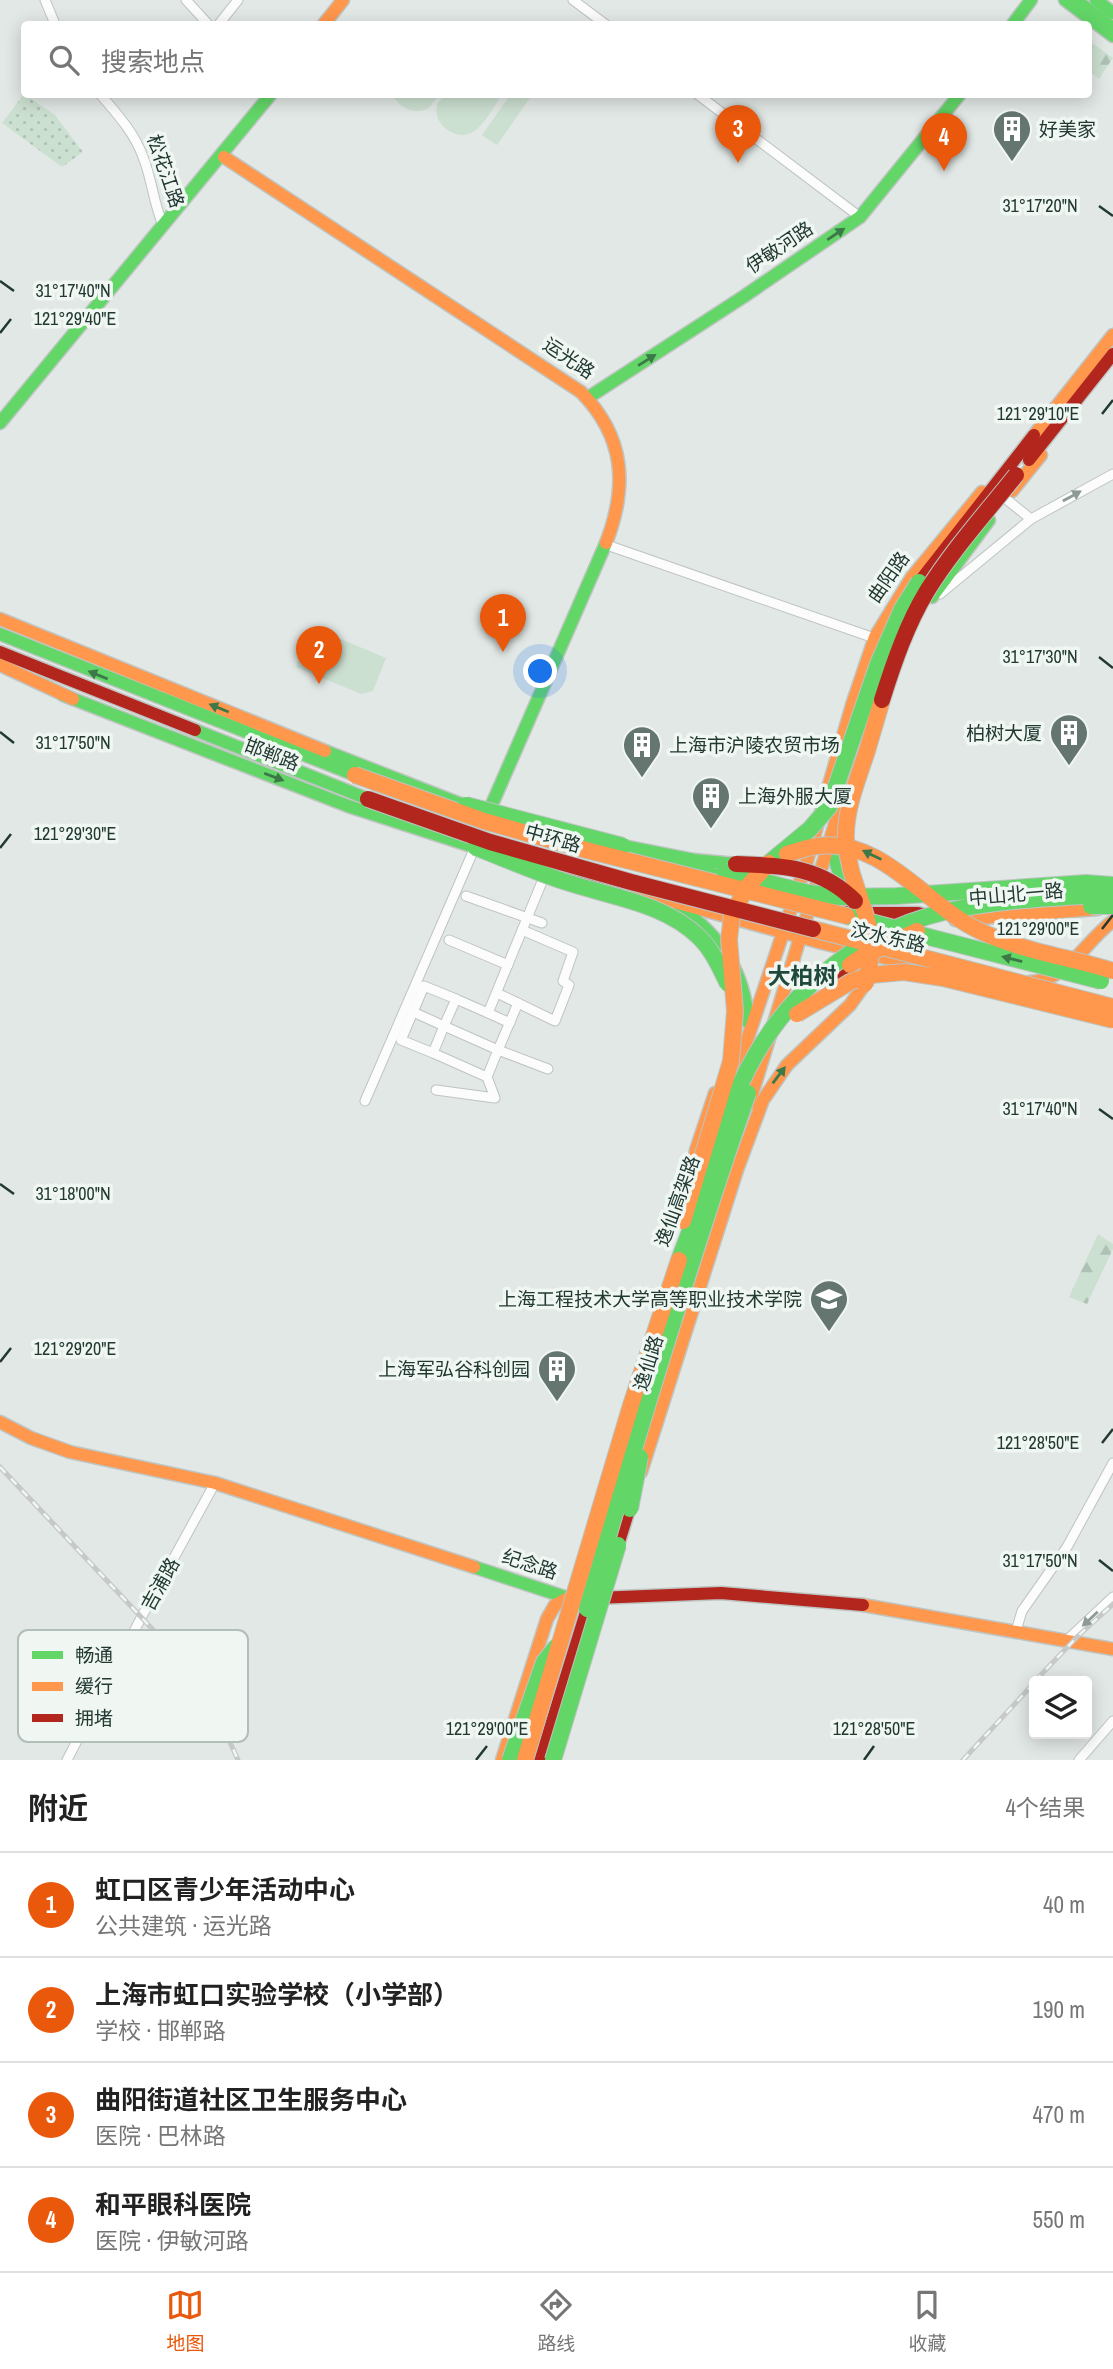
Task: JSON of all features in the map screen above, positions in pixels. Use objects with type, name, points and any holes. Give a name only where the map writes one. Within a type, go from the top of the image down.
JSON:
[{"type":"main road","points":[[326,21],[343,0]]},
{"type":"main road","points":[[1015,21],[1031,0]]},
{"type":"main road","points":[[1065,0],[1113,36]]},
{"type":"main road","points":[[1076,0],[1113,28]]},
{"type":"main road","points":[[1095,0],[1113,14]]},
{"type":"main road","points":[[163,225],[224,157],[268,98]]},
{"type":"main road","name":"伊敏河路","points":[[589,397],[860,218],[957,98]]},
{"type":"main road","name":"运光路","points":[[224,157],[589,397],[609,429],[620,466],[620,490],[615,513],[478,840]]},
{"type":"main road","name":"松花江路","points":[[0,423],[37,373],[163,225]]},
{"type":"main road","name":"曲阳路","points":[[788,913],[816,831],[852,705],[875,637],[891,608],[969,505],[1034,435],[1113,334]]},
{"type":"main road","points":[[553,1760],[618,1545],[737,1170],[758,1112],[768,1091],[787,1065],[850,1005],[868,976],[874,942],[851,872],[846,836],[848,814],[895,660],[911,621],[933,584],[1113,354]]},
{"type":"main road","points":[[807,918],[880,679],[892,652],[1113,362]]},
{"type":"main road","points":[[662,1304],[696,1171],[729,1070],[734,1031],[734,988],[728,933],[735,907],[756,875],[782,850],[815,826],[830,807],[882,648],[897,615],[919,582],[1034,435]]},
{"type":"main road","name":"邯郸路","points":[[0,619],[561,845],[628,862],[788,913]]},
{"type":"main road","name":"中环路","points":[[0,634],[159,708],[368,799],[490,842],[631,882],[1113,1006]]},
{"type":"main road","name":"中环路","points":[[0,652],[484,821],[1113,985]]},
{"type":"main road","points":[[0,665],[73,699]]},
{"type":"main road","name":"邯郸路","points":[[0,672],[348,806],[405,809],[478,840]]},
{"type":"main road","points":[[355,775],[788,889],[841,897],[1086,883],[1108,900]]},
{"type":"main road","points":[[849,778],[833,857],[840,877],[847,885],[865,893],[954,890],[991,898]]},
{"type":"main road","points":[[368,799],[413,821],[524,867],[660,910],[683,922],[696,932],[718,960],[730,995],[734,1031]]},
{"type":"main road","name":"邯郸路","points":[[487,815],[740,881],[788,913]]},
{"type":"main road","points":[[528,832],[509,829],[501,834],[498,841],[503,850],[535,864],[563,860],[788,913],[1032,982],[1037,989],[1058,976],[1092,936]]},
{"type":"main road","points":[[740,881],[768,878],[782,873],[802,853],[816,831]]},
{"type":"main road","points":[[478,840],[535,864],[666,900],[788,913],[807,918],[888,924],[949,921]]},
{"type":"main road","points":[[756,875],[778,858],[801,849],[828,845],[849,846],[879,858],[936,904],[976,930],[1113,971]]},
{"type":"main road","points":[[623,846],[694,860],[788,867],[818,873],[846,890],[871,927]]},
{"type":"main road","points":[[628,862],[651,858]]},
{"type":"main road","points":[[922,892],[961,902]]},
{"type":"main road","name":"中山北一路","points":[[807,918],[835,905],[942,905],[991,898],[1108,900]]},
{"type":"main road","points":[[666,900],[691,914],[709,930],[738,971],[748,1006],[744,1048]]},
{"type":"main road","name":"中山北一路","points":[[918,913],[949,921],[1108,900]]},
{"type":"main road","name":"逸仙高架路","points":[[540,1760],[593,1603],[649,1402],[744,1104],[764,1060],[797,1014],[826,983],[863,956],[915,931],[965,916],[1108,900]]},
{"type":"main road","name":"逸仙高架路","points":[[525,1760],[662,1304],[726,1122],[746,1071],[765,1041],[789,1007],[818,977],[869,940],[932,914],[1002,903],[1108,900]]},
{"type":"main road","name":"中山北一路","points":[[807,918],[918,913],[942,905]]},
{"type":"main road","name":"逸仙路","points":[[517,1760],[693,1205],[692,1171],[699,1140],[721,1080],[744,1048],[788,913]]},
{"type":"main road","name":"汶水东路","points":[[807,918],[865,964]]},
{"type":"main road","name":"汶水东路","points":[[807,918],[910,964],[978,981],[1037,989],[1113,1006]]},
{"type":"main road","name":"逸仙路","points":[[547,1760],[593,1603],[807,918]]},
{"type":"main road","points":[[1005,975],[1029,976],[1048,973],[1113,921]]},
{"type":"main road","points":[[780,1000],[865,964],[910,964]]},
{"type":"main road","points":[[797,1014],[850,982],[871,975],[904,972],[943,978],[1113,1021]]},
{"type":"main road","points":[[766,1047],[791,1013],[831,977]]},
{"type":"main road","name":"汶水东路","points":[[1037,989],[1113,1021]]},
{"type":"main road","points":[[630,1509],[649,1402]]},
{"type":"main road","name":"纪念路","points":[[0,1422],[31,1438],[70,1452],[215,1483],[568,1598],[593,1603],[720,1593],[880,1606],[1113,1649]]},
{"type":"main road","points":[[561,1760],[605,1615],[593,1603],[618,1545]]},
{"type":"main road","points":[[502,1760],[547,1619],[555,1605],[568,1598]]},
{"type":"main road","points":[[510,1760],[544,1662],[563,1639]]},
{"type":"street","points":[[45,0],[54,21]]},
{"type":"street","points":[[186,0],[205,21]]},
{"type":"street","points":[[221,21],[238,0]]},
{"type":"street","points":[[573,0],[601,21]]},
{"type":"street","name":"松花江路","points":[[103,98],[135,138],[144,157],[156,210],[163,225]]},
{"type":"street","points":[[703,98],[860,218]]},
{"type":"street","points":[[923,609],[1031,519],[1113,474]]},
{"type":"street","points":[[1006,499],[1031,519]]},
{"type":"street","points":[[604,544],[875,637],[892,652]]},
{"type":"street","points":[[365,1101],[478,840]]},
{"type":"street","points":[[488,1013],[527,919],[535,864]]},
{"type":"street","points":[[466,896],[542,923]]},
{"type":"street","points":[[496,993],[555,1021],[569,985],[563,981],[572,952],[523,930]]},
{"type":"street","points":[[449,940],[508,965]]},
{"type":"street","points":[[487,1077],[401,1040],[424,986],[510,1023]]},
{"type":"street","points":[[433,1053],[456,999]]},
{"type":"street","points":[[436,1090],[495,1098],[487,1077],[517,1003]]},
{"type":"street","points":[[413,1012],[548,1069]]},
{"type":"street","points":[[1016,1631],[1022,1611],[1079,1528],[1113,1463]]},
{"type":"street","name":"吉浦路","points":[[136,1630],[215,1483]]},
{"type":"street","points":[[1066,1641],[1113,1597]]},
{"type":"street","points":[[1079,1760],[1113,1721]]},
{"type":"street","name":"吉浦路","points":[[67,1760],[77,1742]]},
{"type":"green space","points":[[1092,43],[1113,58],[1099,79],[1092,73]]},
{"type":"green space","points":[[21,98],[30,98],[55,115],[83,152],[62,167],[2,123]]},
{"type":"green space","points":[[395,98],[437,98],[428,109],[417,111],[403,107]]},
{"type":"green space","points":[[442,98],[500,98],[480,126],[464,135],[451,132],[440,123],[436,110]]},
{"type":"green space","points":[[508,98],[530,98],[497,145],[482,135]]},
{"type":"green space","points":[[312,627],[386,658],[373,691],[361,694],[296,667]]},
{"type":"green space","points":[[1098,1234],[1113,1244],[1113,1249],[1087,1304],[1069,1297]]},
{"type":"railway","points":[[0,1467],[153,1630]]},
{"type":"railway","points":[[1040,1676],[1113,1604]]},
{"type":"railway","points":[[963,1760],[1029,1688]]},
{"type":"railway","points":[[229,1742],[238,1760]]},
{"type":"traffic: fast","points":[[1015,21],[1031,0]]},
{"type":"traffic: fast","points":[[1065,0],[1113,36]]},
{"type":"traffic: fast","points":[[1076,0],[1113,28]]},
{"type":"traffic: fast","points":[[1096,0],[1113,13]]},
{"type":"traffic: fast","points":[[0,423],[268,98]]},
{"type":"traffic: fast","points":[[589,397],[860,217],[957,98]]},
{"type":"traffic: fast","points":[[932,597],[989,520]]},
{"type":"traffic: fast","points":[[486,818],[606,543]]},
{"type":"traffic: fast","points":[[769,863],[810,829],[829,807],[878,664],[902,609],[919,582]]},
{"type":"traffic: fast","points":[[0,634],[355,775]]},
{"type":"traffic: fast","points":[[63,695],[348,806],[484,850]]},
{"type":"traffic: fast","points":[[195,730],[368,799]]},
{"type":"traffic: fast","points":[[325,751],[476,810]]},
{"type":"traffic: fast","points":[[466,805],[623,846]]},
{"type":"traffic: fast","points":[[835,845],[838,870],[855,890]]},
{"type":"traffic: fast","points":[[623,846],[694,860],[736,864]]},
{"type":"traffic: fast","points":[[475,847],[554,878],[637,903],[671,917],[705,943],[728,984]]},
{"type":"traffic: fast","points":[[661,860],[736,880]]},
{"type":"traffic: fast","points":[[725,872],[809,893],[841,897],[897,896],[1086,883],[1113,885]]},
{"type":"traffic: fast","points":[[679,1260],[740,1085],[775,1025],[797,998],[822,974],[879,936],[910,922],[944,912],[1007,902],[1113,894]]},
{"type":"traffic: fast","points":[[1091,906],[1113,906]]},
{"type":"traffic: fast","points":[[679,907],[707,930],[728,956],[742,987],[748,1022]]},
{"type":"traffic: fast","points":[[847,916],[1101,981]]},
{"type":"traffic: fast","points":[[587,1609],[664,1350],[748,1093]]},
{"type":"traffic: fast","points":[[630,1509],[640,1457]]},
{"type":"traffic: fast","points":[[553,1760],[618,1545]]},
{"type":"traffic: fast","points":[[474,1567],[575,1598]]},
{"type":"traffic: fast","points":[[510,1760],[544,1662],[557,1646]]},
{"type":"traffic: slow","points":[[326,21],[343,0]]},
{"type":"traffic: slow","points":[[224,157],[581,392],[607,427],[618,463],[618,502],[606,543]]},
{"type":"traffic: slow","points":[[1027,444],[1113,335]]},
{"type":"traffic: slow","points":[[1012,491],[1041,455]]},
{"type":"traffic: slow","points":[[732,1085],[807,861],[852,705],[875,637],[912,577],[982,492]]},
{"type":"traffic: slow","points":[[0,619],[325,751]]},
{"type":"traffic: slow","points":[[0,665],[73,699]]},
{"type":"traffic: slow","points":[[865,984],[870,962],[869,926],[848,859],[846,828],[853,794],[882,700]]},
{"type":"traffic: slow","points":[[749,1104],[858,749]]},
{"type":"traffic: slow","points":[[355,775],[484,821],[586,850],[847,916]]},
{"type":"traffic: slow","points":[[787,854],[818,846],[842,846],[864,852],[904,876],[960,920],[980,931],[1028,949],[1113,971]]},
{"type":"traffic: slow","points":[[683,1221],[731,1061],[735,1011],[729,939],[732,916],[746,888],[769,863]]},
{"type":"traffic: slow","points":[[635,891],[822,943],[940,971]]},
{"type":"traffic: slow","points":[[955,920],[1098,909],[1101,906]]},
{"type":"traffic: slow","points":[[1030,982],[1044,980],[1066,967],[1113,921]]},
{"type":"traffic: slow","points":[[813,929],[1113,1007]]},
{"type":"traffic: slow","points":[[850,965],[863,956],[917,931]]},
{"type":"traffic: slow","points":[[797,1014],[850,982],[871,975],[904,972],[943,978],[1113,1020]]},
{"type":"traffic: slow","points":[[641,1472],[737,1170],[763,1100],[787,1065],[850,1005],[865,984]]},
{"type":"traffic: slow","points":[[693,1171],[696,1150],[715,1093]]},
{"type":"traffic: slow","points":[[525,1760],[631,1405],[679,1260]]},
{"type":"traffic: slow","points":[[0,1422],[31,1438],[70,1452],[215,1483],[474,1567]]},
{"type":"traffic: slow","points":[[502,1760],[547,1619],[555,1605],[568,1598]]},
{"type":"traffic: slow","points":[[863,1605],[1113,1649]]},
{"type":"traffic: jam","points":[[1029,460],[1113,354]]},
{"type":"traffic: jam","points":[[919,582],[1034,435]]},
{"type":"traffic: jam","points":[[882,700],[907,630],[927,591],[1016,475]]},
{"type":"traffic: jam","points":[[0,652],[195,730]]},
{"type":"traffic: jam","points":[[368,799],[490,842],[813,929]]},
{"type":"traffic: jam","points":[[524,861],[616,886]]},
{"type":"traffic: jam","points":[[736,864],[785,867],[814,874],[842,889],[855,901]]},
{"type":"traffic: jam","points":[[813,901],[866,906]]},
{"type":"traffic: jam","points":[[855,913],[918,913],[929,916]]},
{"type":"traffic: jam","points":[[813,984],[862,964]]},
{"type":"traffic: jam","points":[[618,1545],[633,1497]]},
{"type":"traffic: jam","points":[[596,1598],[721,1593],[863,1605]]},
{"type":"traffic: jam","points":[[540,1760],[587,1609]]},
{"type":"place","name":"曲阳街道社区卫生服务中心","points":[[738,163]]},
{"type":"place","name":"好美家","points":[[1012,163]]},
{"type":"place","name":"和平眼科医院","points":[[944,171]]},
{"type":"place","name":"虹口区青少年活动中心","points":[[503,652]]},
{"type":"place","name":"上海市虹口实验学校（小学部）","points":[[319,684]]},
{"type":"place","name":"柏树大厦","points":[[1069,767]]},
{"type":"place","name":"上海市沪陵农贸市场","points":[[642,779]]},
{"type":"place","name":"上海外服大厦","points":[[711,830]]},
{"type":"place","name":"上海工程技术大学高等职业技术学院","points":[[829,1333]]},
{"type":"place","name":"上海军弘谷科创园","points":[[557,1403]]},
{"type":"district","name":"大柏树","points":[[802,975]]}]
